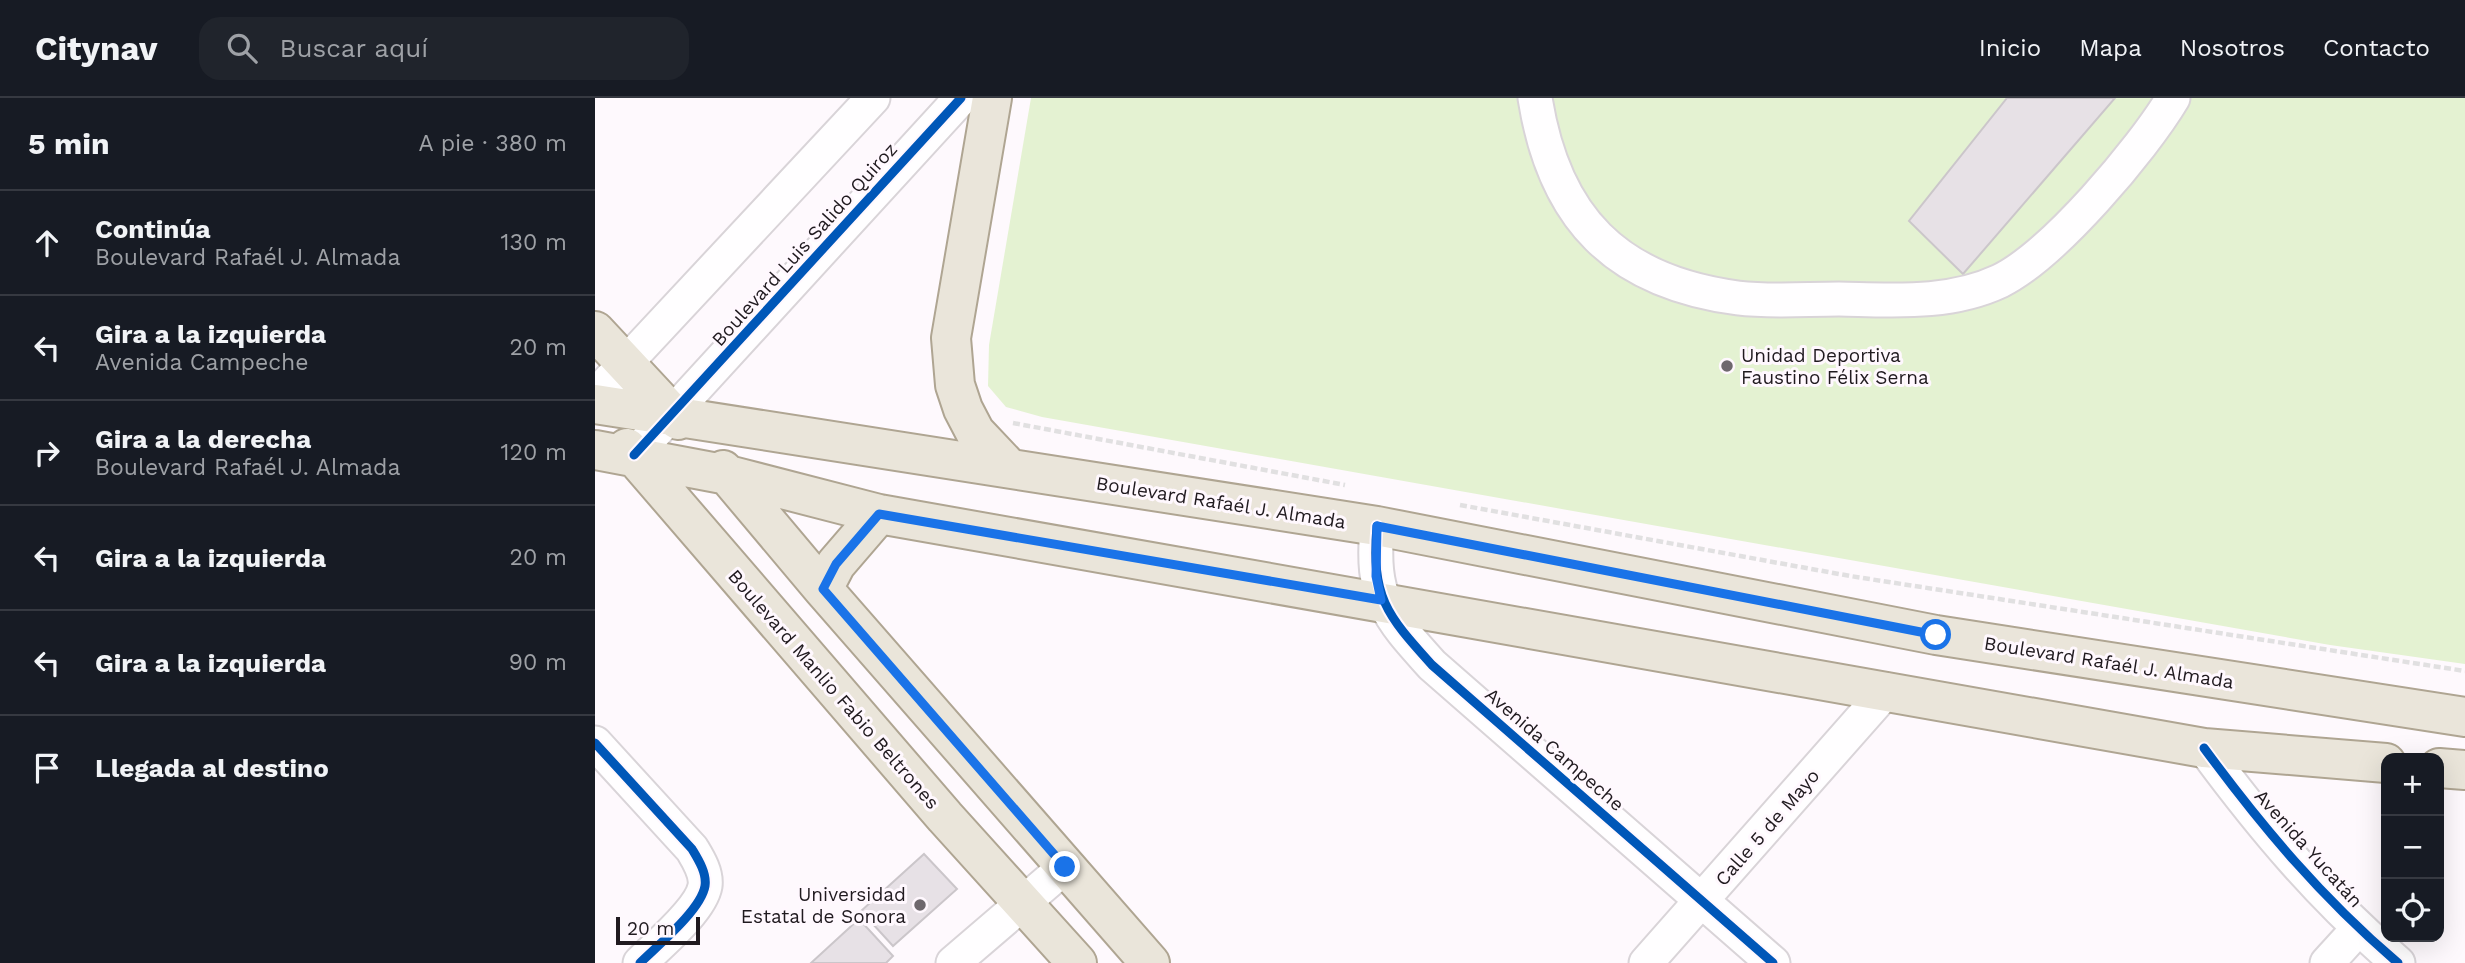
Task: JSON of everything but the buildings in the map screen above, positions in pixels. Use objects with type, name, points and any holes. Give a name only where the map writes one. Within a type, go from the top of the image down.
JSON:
[{"type":"main road","points":[[992,98],[951,338],[955,385],[964,409],[975,432],[1009,468]]},
{"type":"main road","points":[[595,331],[728,475],[823,589],[1150,963]]},
{"type":"main road","name":"Boulevard Rafaél J. Almada","points":[[595,404],[1377,526],[1936,635],[2465,717]]},
{"type":"main road","name":"Boulevard Manlio Fabio Beltrones","points":[[595,411],[1077,963]]},
{"type":"main road","points":[[595,450],[634,455],[728,475],[879,514],[1381,600],[2204,748],[2381,764]]},
{"type":"main road","points":[[823,589],[836,564],[879,514]]},
{"type":"main road","points":[[2444,768],[2465,770]]},
{"type":"street","name":"Boulevard Luis Salido Quiroz","points":[[634,455],[961,98]]},
{"type":"street","points":[[1535,98],[1542,143],[1559,186],[1586,226],[1615,252],[1649,274],[1687,288],[1740,298],[1912,301],[1957,294],[1999,281],[2038,256],[2132,155],[2173,98]]},
{"type":"street","points":[[595,396],[626,366],[855,104]]},
{"type":"street","name":"Avenida Campeche","points":[[1377,526],[1376,576],[1381,600],[1398,627],[1432,665],[1773,963]]},
{"type":"street","name":"Calle 5 de Mayo","points":[[1646,963],[1887,690]]},
{"type":"street","points":[[595,743],[692,849],[702,869],[705,886],[682,920],[640,963]]},
{"type":"street","name":"Avenida Yucatán","points":[[2204,748],[2262,826],[2358,929],[2398,963]]},
{"type":"street","points":[[953,963],[1065,867]]},
{"type":"street","points":[[2326,963],[2358,929]]},
{"type":"path","points":[[1010,422],[1346,485]]},
{"type":"path","points":[[1455,505],[1850,576],[2465,671]]},
{"type":"green space","name":"Unidad Deportiva Faustino Félix Serna","points":[[1031,98],[2465,98],[2465,664],[2330,645],[1042,417],[1006,407],[988,386],[989,345]]},
{"type":"cycle path","points":[[634,455],[961,98]]},
{"type":"cycle path","points":[[1377,526],[1377,570],[1385,603],[1403,632],[1432,665],[1773,963]]},
{"type":"cycle path","points":[[595,743],[692,849],[705,876],[705,886],[696,906],[640,963]]},
{"type":"cycle path","points":[[2204,748],[2319,888],[2398,963]]},
{"type":"place","name":"Unidad Deportiva Faustino Félix Serna","points":[[1727,366]]},
{"type":"place","name":"Universidad Estatal de Sonora","points":[[920,905]]},
{"type":"route","points":[[1065,867],[823,589],[836,564],[879,514],[1381,600],[1376,576],[1377,526],[1936,635]]}]
